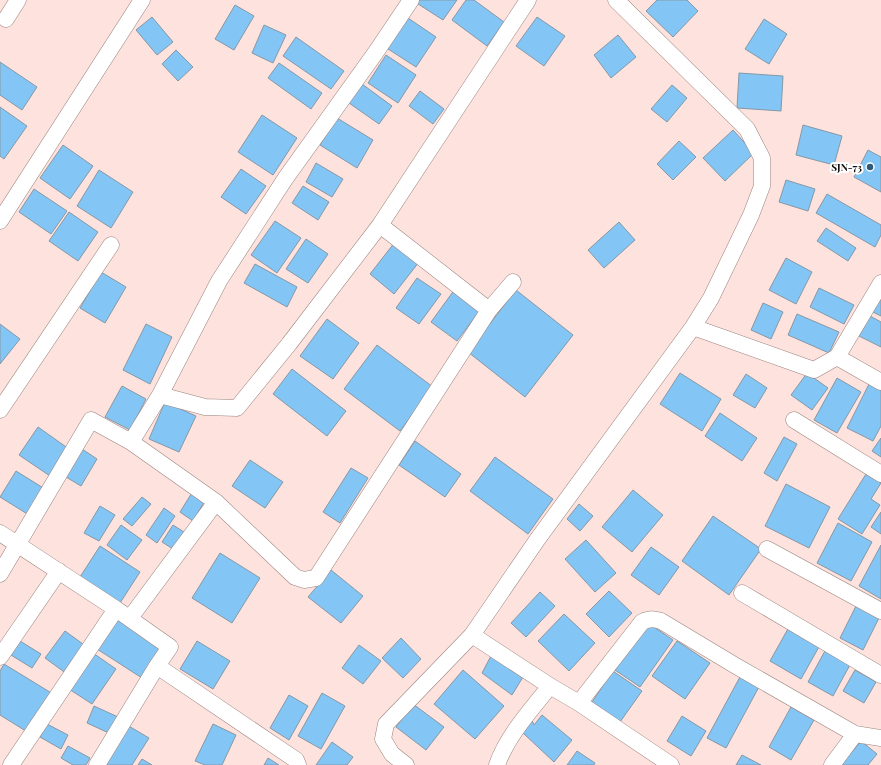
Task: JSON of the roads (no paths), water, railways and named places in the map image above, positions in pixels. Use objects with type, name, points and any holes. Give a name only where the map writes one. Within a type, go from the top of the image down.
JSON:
[{"type":"street","points":[[6,19],[18,0]]},
{"type":"street","points":[[0,221],[142,0]]},
{"type":"street","points":[[131,442],[160,395],[219,281],[285,179],[376,52],[411,0]]},
{"type":"street","points":[[160,395],[204,407],[237,408],[289,344],[380,226],[528,0]]},
{"type":"street","points":[[406,765],[392,754],[383,739],[386,724],[472,635],[537,540],[693,327],[712,298],[751,215],[762,186],[762,158],[747,129],[616,0]]},
{"type":"street","points":[[380,226],[489,310]]},
{"type":"street","points":[[0,410],[111,245]]},
{"type":"street","points":[[0,574],[91,420],[131,442],[216,502],[295,577],[304,580],[316,578],[489,310],[514,282]]},
{"type":"street","points":[[693,327],[814,370],[837,357],[881,284]]},
{"type":"street","points":[[837,357],[881,382]]},
{"type":"street","points":[[794,420],[881,474]]},
{"type":"street","points":[[130,618],[216,502]]},
{"type":"street","points":[[0,533],[130,618],[170,647],[97,765]]},
{"type":"street","points":[[767,549],[881,611]]},
{"type":"street","points":[[0,657],[59,571]]},
{"type":"street","points":[[742,593],[881,675]]},
{"type":"street","points":[[12,765],[116,609]]},
{"type":"street","points":[[579,703],[642,622],[648,619],[653,619],[661,621],[855,734],[881,738]]},
{"type":"street","points":[[472,635],[550,686],[579,703],[671,765]]},
{"type":"street","points":[[157,666],[296,760],[298,765]]},
{"type":"street","points":[[497,765],[501,755],[515,732],[550,686]]},
{"type":"street","points":[[832,765],[855,734]]},
{"type":"place","name":"SJN-73","points":[[870,167]]}]
